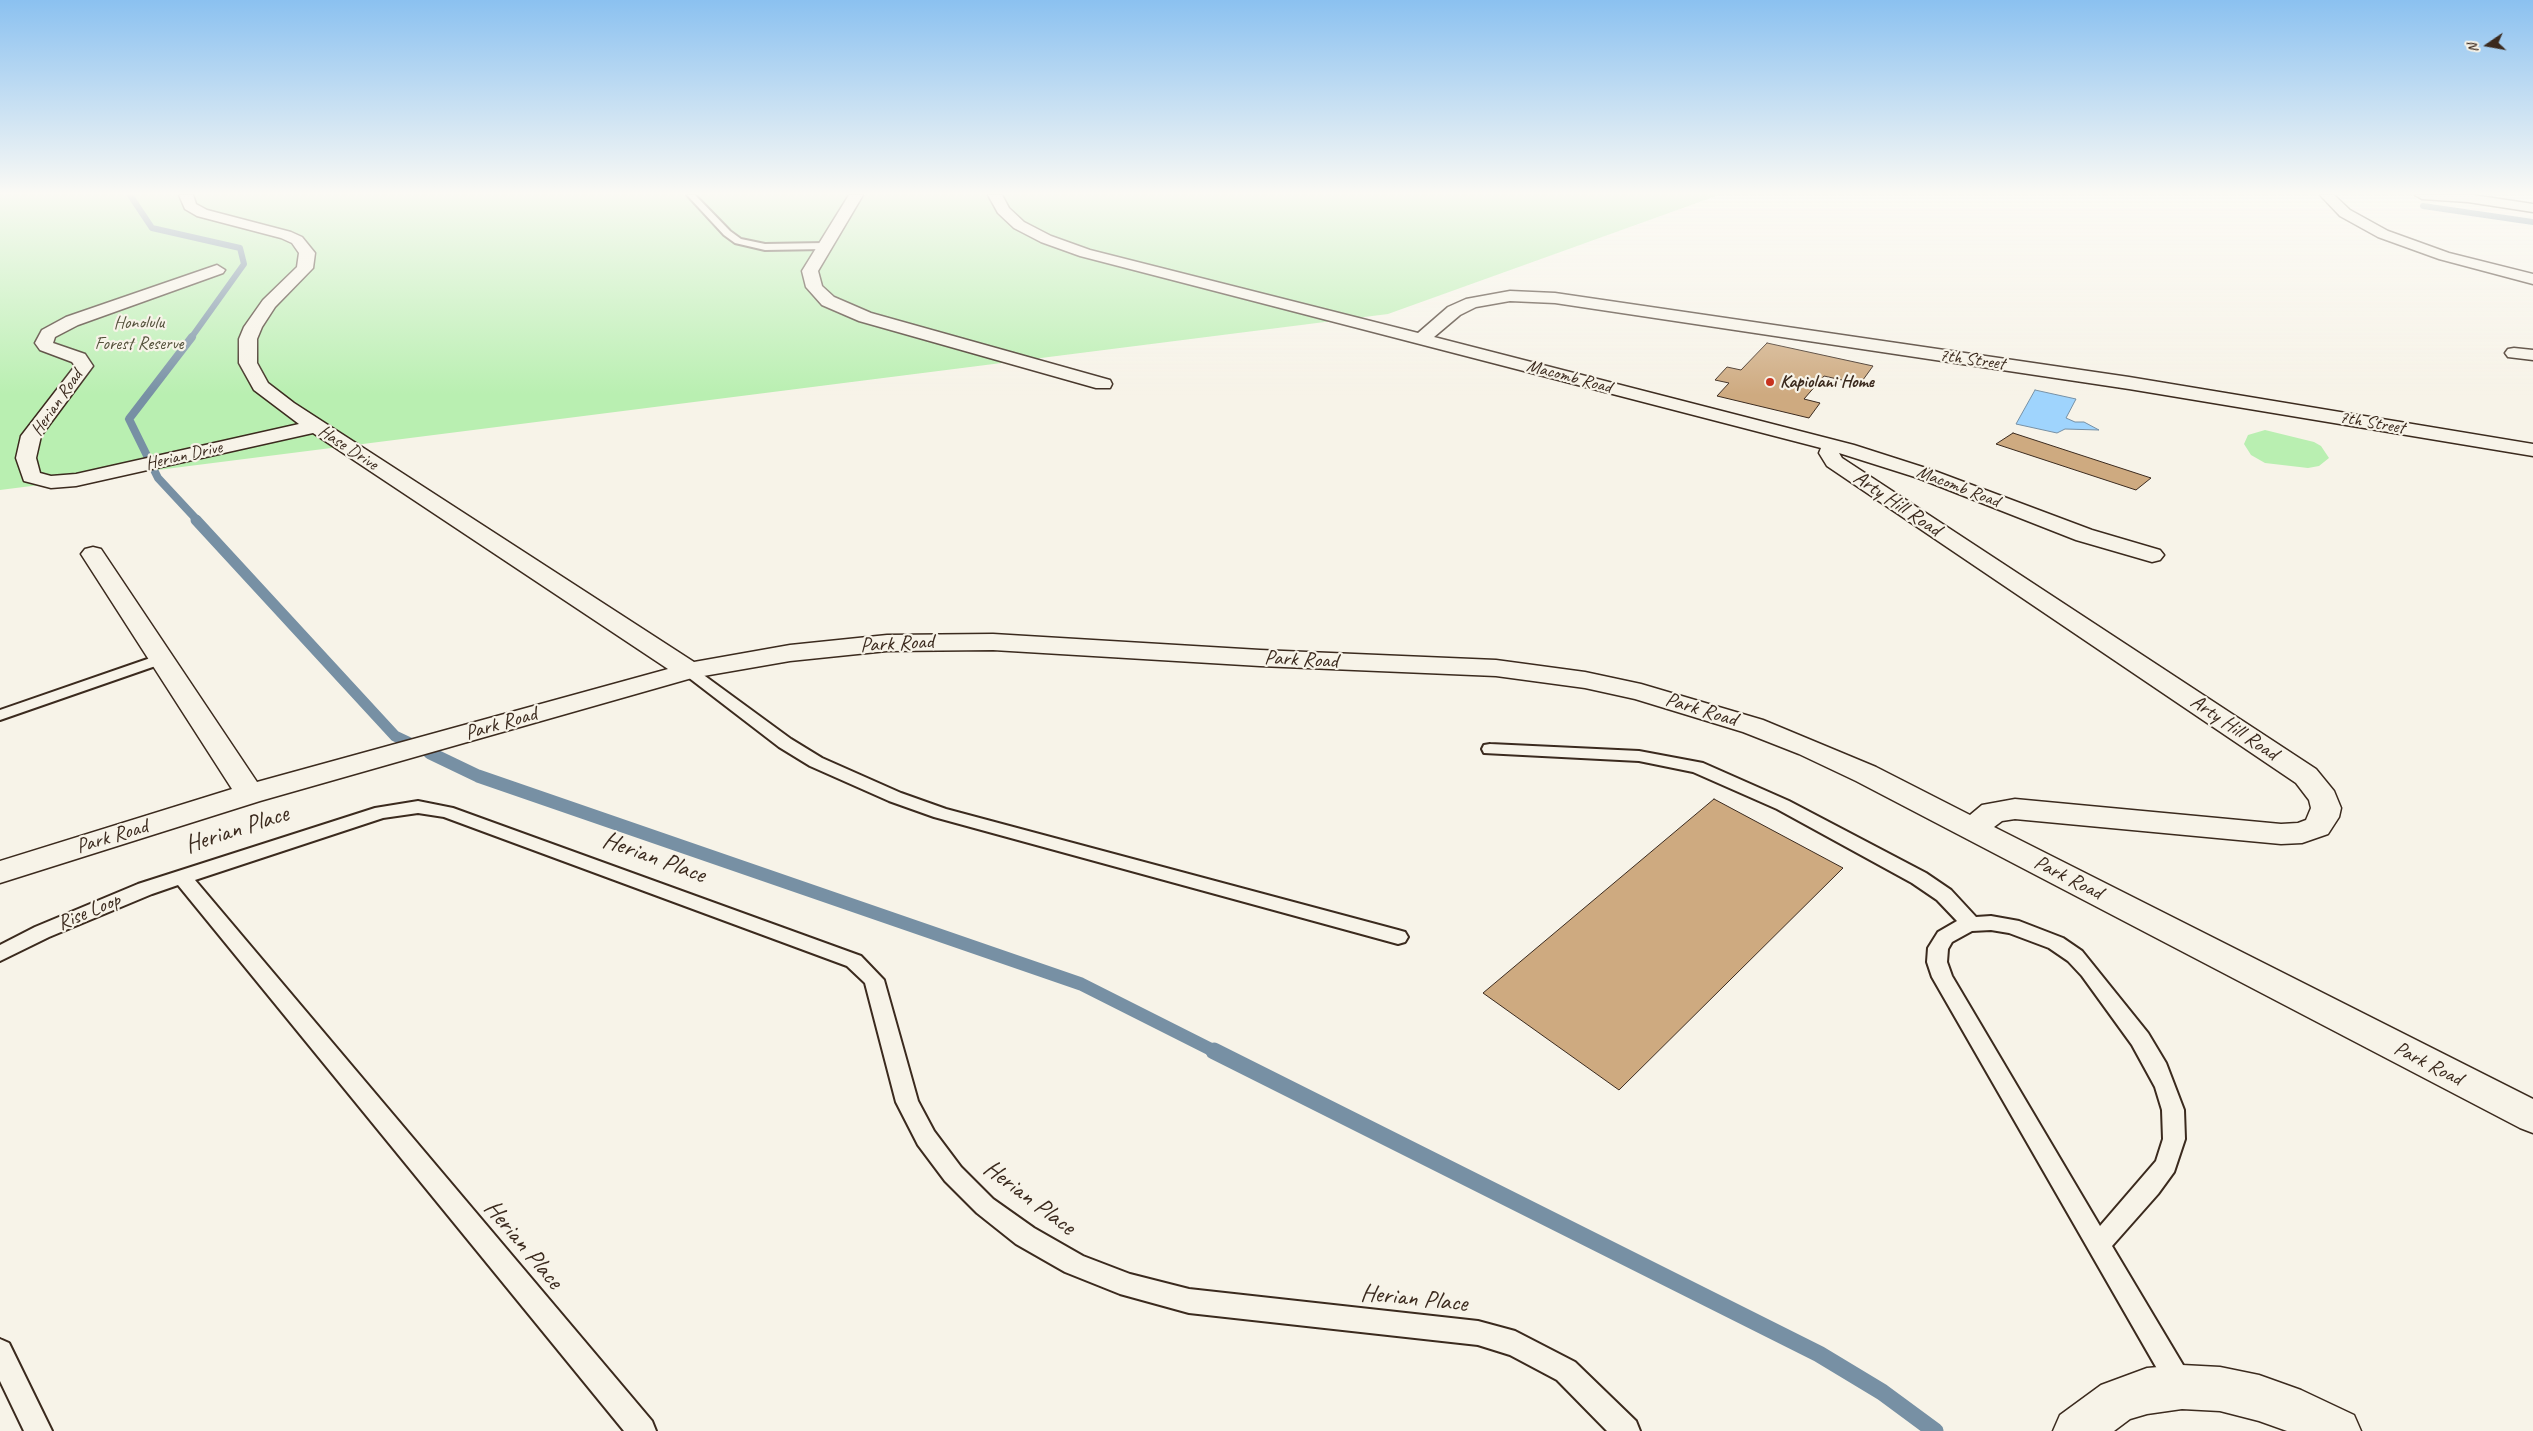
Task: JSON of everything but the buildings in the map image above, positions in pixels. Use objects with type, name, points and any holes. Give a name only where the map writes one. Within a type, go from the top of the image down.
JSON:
[{"type":"street","name":"Hase Drive","points":[[307,262],[305,268],[260,316],[248,339],[247,351],[253,374],[261,386],[279,402],[689,671]]},
{"type":"street","points":[[814,262],[811,279],[820,294],[838,307],[865,317],[1103,384]]},
{"type":"street","name":"Macomb Road","points":[[1121,262],[1832,445],[1925,474],[2084,535],[2152,555]]},
{"type":"street","points":[[2465,262],[2533,280]]},
{"type":"street","name":"Herian Road","points":[[51,482],[31,477],[26,458],[27,447],[39,423],[79,375],[84,366],[79,358],[46,346],[45,339],[54,330],[72,321],[217,270]]},
{"type":"street","name":"7th Street","points":[[1422,339],[1454,311],[1472,303],[1510,296],[1555,298],[2128,383],[2533,450]]},
{"type":"street","points":[[2514,352],[2533,355]]},
{"type":"street","name":"Herian Drive","points":[[51,482],[76,480],[106,474],[316,426]]},
{"type":"street","name":"Arty Hill Road","points":[[1832,445],[1829,453],[1834,462],[2306,776],[2324,798],[2326,808],[2324,817],[2317,827],[2302,833],[2281,834],[2015,809],[1993,812],[1972,829]]},
{"type":"street","points":[[93,554],[250,794]]},
{"type":"street","name":"Park Road","points":[[0,872],[250,794],[689,671],[799,652],[887,643],[992,642],[1340,662],[1452,665],[1540,673],[1640,692],[1753,726],[1866,774],[2533,1117]]},
{"type":"street","points":[[2076,1431],[2117,1401],[2147,1390],[2182,1387],[2220,1390],[2259,1398],[2301,1413],[2338,1431]]},
{"type":"lane","points":[[0,715],[162,659]]},
{"type":"lane","points":[[689,671],[785,743],[831,769],[895,798],[949,816],[1398,936]]},
{"type":"lane","points":[[1490,748],[1639,756],[1697,767],[1783,805],[1919,878],[1944,895],[1971,924]]},
{"type":"lane","name":"Herian Place","points":[[642,1431],[181,876],[380,812],[400,808],[434,808],[841,954],[866,970],[874,980],[907,1102],[926,1138],[953,1174],[985,1206],[1025,1236],[1074,1264],[1129,1286],[1189,1301],[1478,1333],[1514,1344],[1566,1371],[1626,1431]]},
{"type":"lane","name":"Rise Loop","points":[[0,954],[42,932],[100,907],[181,876]]},
{"type":"lane","points":[[2098,1244],[2150,1187],[2166,1165],[2174,1139],[2173,1110],[2166,1086],[2156,1063],[2090,971],[2075,956],[2056,943],[2020,928],[1991,923],[1971,924],[1950,933],[1938,948],[1937,962],[1942,977],[2098,1244],[2182,1387]]},
{"type":"lane","points":[[0,1352],[38,1431]]},
{"type":"green space","name":"Honolulu Forest Reserve","points":[[0,262],[1533,262],[1388,314],[0,490]]},
{"type":"green space","points":[[2265,430],[2314,442],[2321,446],[2329,458],[2319,466],[2308,468],[2265,463],[2251,455],[2244,444],[2248,435]]},
{"type":"water","points":[[2035,390],[2076,399],[2066,418],[2075,422],[2084,422],[2099,430],[2065,429],[2057,433],[2016,424]]},
{"type":"waterway","points":[[191,338],[244,264],[243,262]]},
{"type":"waterway","points":[[192,337],[129,419],[158,478],[198,521]]},
{"type":"waterway","points":[[196,520],[395,736],[433,754]]},
{"type":"waterway","points":[[430,753],[478,776],[1081,984],[1216,1052]]},
{"type":"waterway","points":[[1214,1051],[1819,1354],[1882,1392],[1935,1431]]},
{"type":"place","name":"Kapiolani Home","points":[[1770,382]]}]
